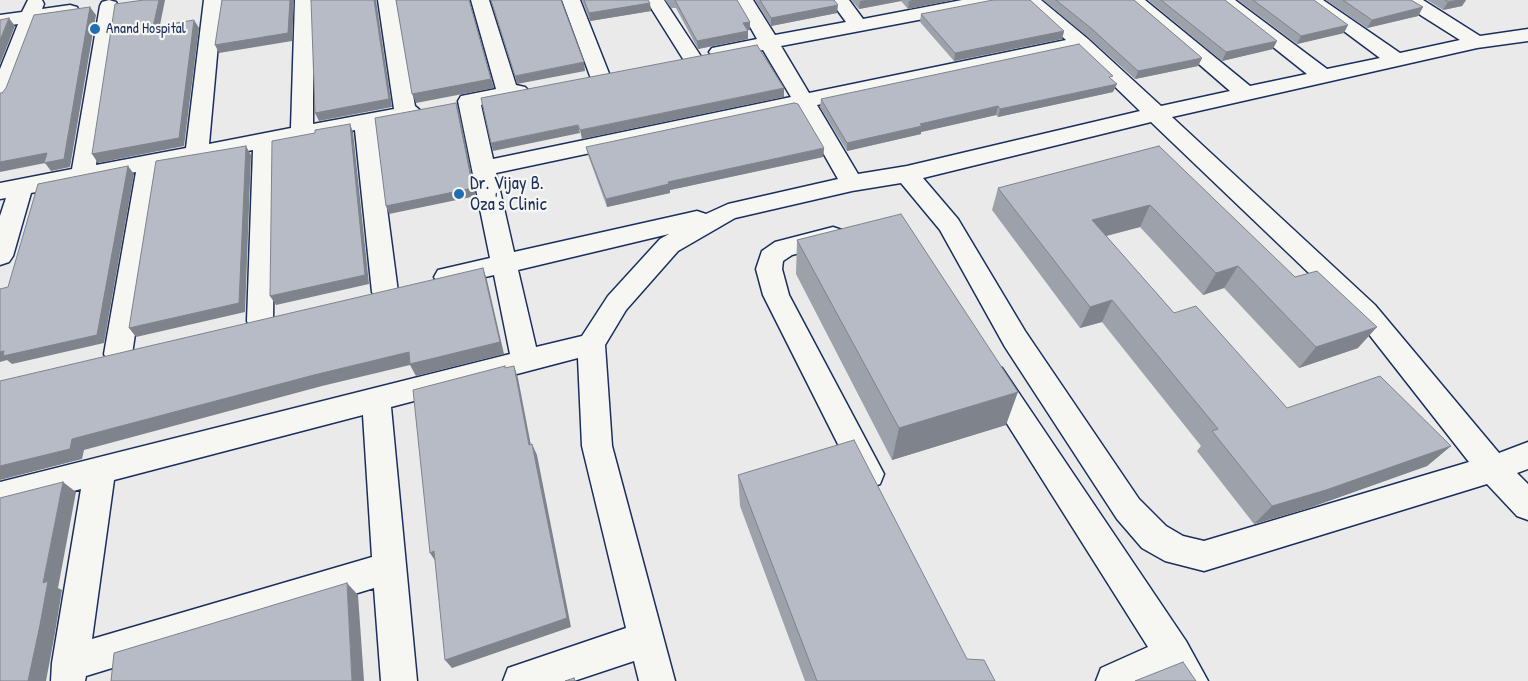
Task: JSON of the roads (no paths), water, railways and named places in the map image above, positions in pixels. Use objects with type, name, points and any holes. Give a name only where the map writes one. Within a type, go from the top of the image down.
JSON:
[{"type":"street","points":[[197,153],[213,0]]},
{"type":"street","points":[[302,133],[304,0]]},
{"type":"street","points":[[386,0],[405,113]]},
{"type":"street","points":[[480,0],[508,93]]},
{"type":"street","points":[[572,0],[600,76]]},
{"type":"street","points":[[655,0],[683,60],[859,26],[932,5],[992,0]]},
{"type":"street","points":[[744,0],[852,184]]},
{"type":"street","points":[[839,0],[859,26]]},
{"type":"street","points":[[1030,0],[1081,43],[1366,312],[1493,470],[1528,506]]},
{"type":"street","points":[[1134,0],[1248,95]]},
{"type":"street","points":[[1222,0],[1324,77]]},
{"type":"street","points":[[1311,0],[1397,60]]},
{"type":"street","points":[[1410,0],[1477,42]]},
{"type":"street","points":[[0,22],[33,9],[118,5],[83,175]]},
{"type":"street","points":[[0,96],[33,9]]},
{"type":"street","points":[[365,121],[375,294],[852,184],[907,174],[1156,114],[1248,95],[1477,42],[1528,35]]},
{"type":"street","points":[[483,168],[1081,43]]},
{"type":"street","points":[[0,256],[10,189],[536,88]]},
{"type":"street","points":[[450,104],[483,168],[526,360]]},
{"type":"street","points":[[260,321],[264,140]]},
{"type":"street","points":[[118,354],[149,162]]},
{"type":"street","points":[[907,174],[949,225],[1015,339],[1128,509],[1154,536],[1177,550],[1204,556],[1493,470],[1528,455]]},
{"type":"street","points":[[657,681],[597,446],[591,344],[617,303],[669,245],[728,212]]},
{"type":"street","points":[[855,230],[784,248],[771,257],[769,269],[776,295],[880,497]]},
{"type":"street","points":[[232,327],[289,314]]},
{"type":"street","points":[[0,496],[591,344]]},
{"type":"street","points":[[91,360],[147,347]]},
{"type":"street","points":[[979,355],[1181,668],[1114,681]]},
{"type":"street","points":[[376,399],[399,681]]},
{"type":"street","points":[[100,470],[69,672],[390,568]]},
{"type":"street","points":[[521,681],[646,639]]},
{"type":"place","name":"Anand Hospital","points":[[95,29]]},
{"type":"place","name":"Dr. Vijay B. Oza's Clinic","points":[[459,194]]}]
